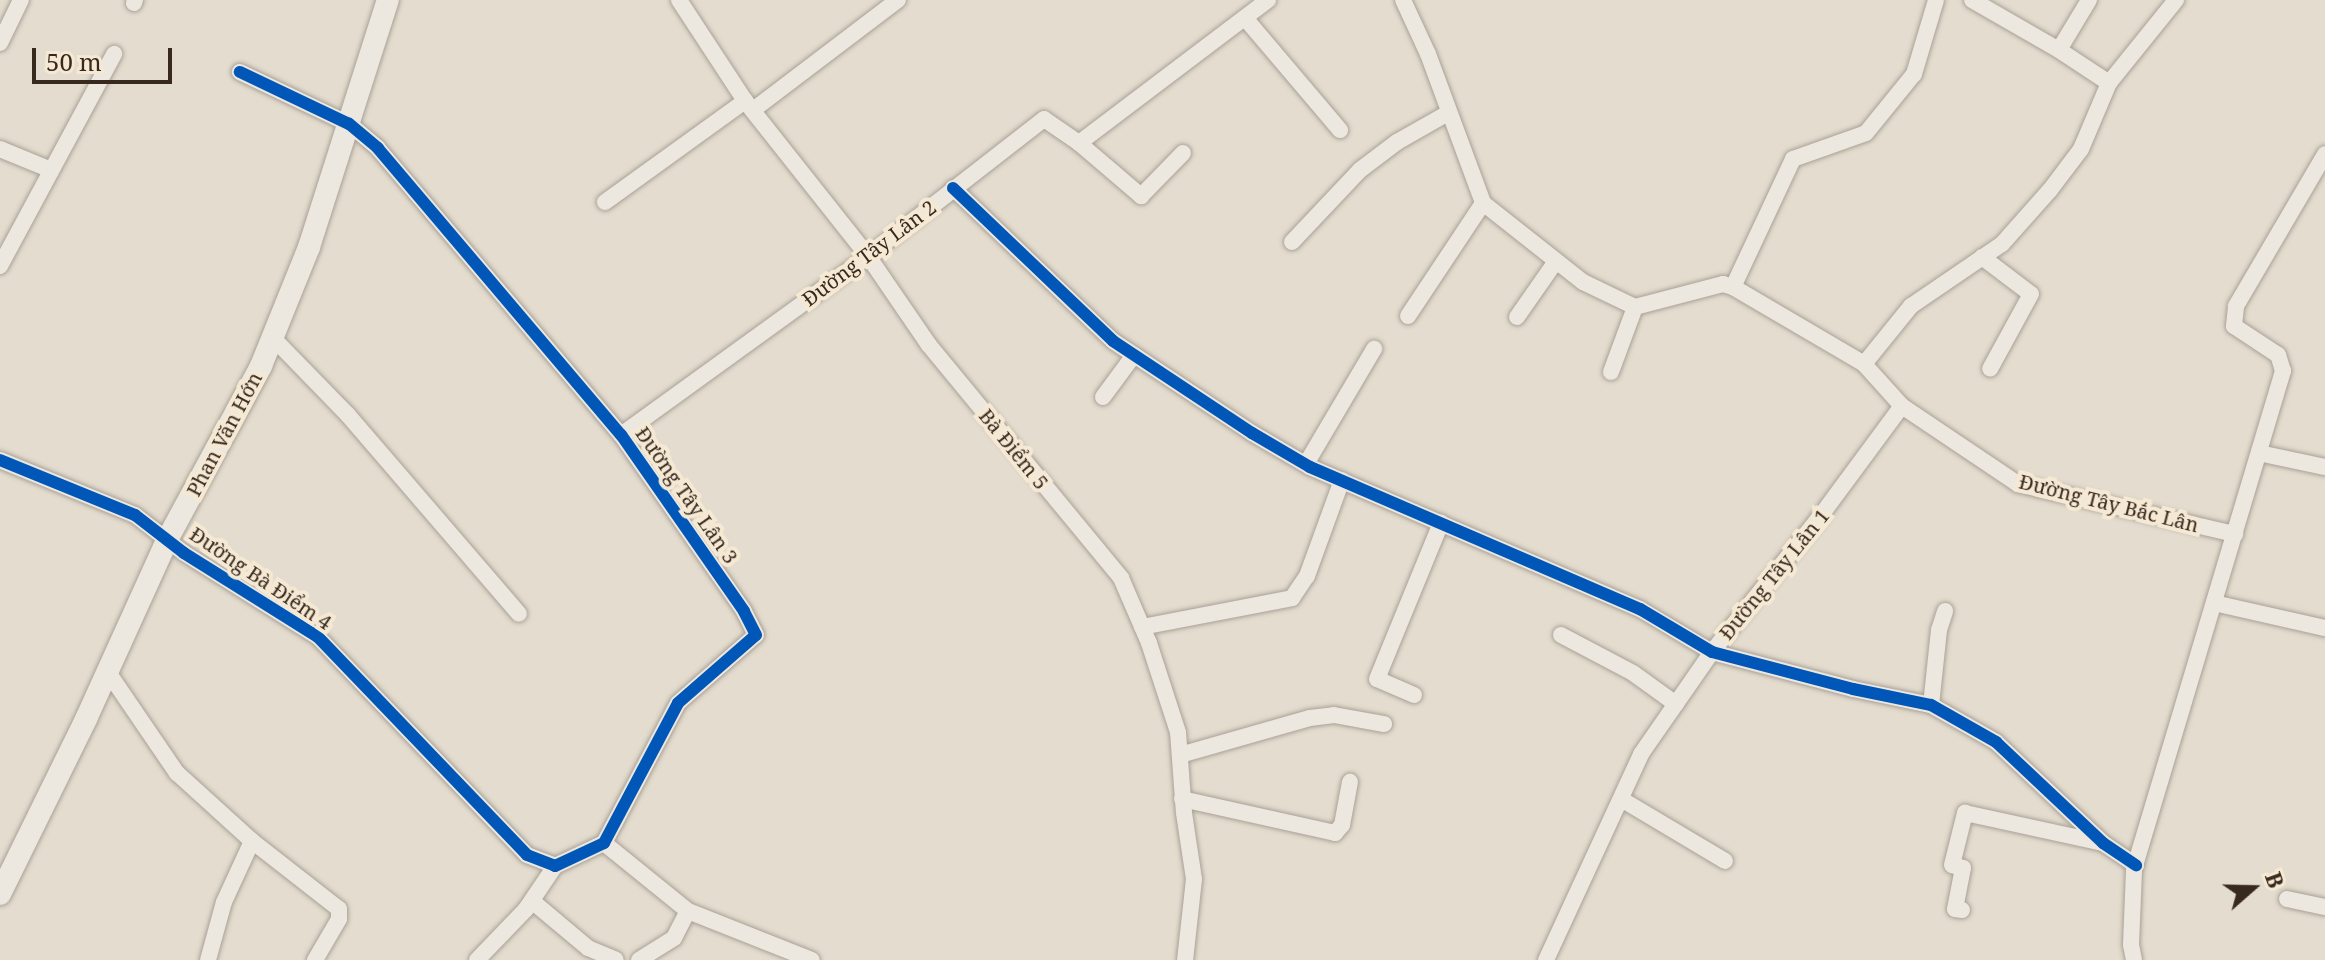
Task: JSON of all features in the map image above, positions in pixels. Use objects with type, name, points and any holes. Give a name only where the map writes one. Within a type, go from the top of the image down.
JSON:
[{"type":"main road","name":"Phan Văn Hớn","points":[[0,894],[108,672],[168,538],[273,338],[309,247],[388,0]]},
{"type":"street","points":[[0,43],[21,0]]},
{"type":"street","name":"Bà Điểm 5","points":[[679,0],[749,106],[868,256],[929,345],[1121,578],[1142,627],[1178,732],[1182,799],[1194,879],[1185,960]]},
{"type":"street","points":[[605,202],[749,106],[898,0]]},
{"type":"street","points":[[1183,153],[1141,196],[1079,143],[1268,0]]},
{"type":"street","points":[[1403,0],[1428,54],[1483,203],[1583,282],[1635,307],[1723,284],[1733,287],[1793,159],[1866,133],[1914,74],[1936,0]]},
{"type":"street","points":[[1972,0],[2109,83]]},
{"type":"street","points":[[2059,50],[2089,0]]},
{"type":"street","points":[[1864,364],[1911,306],[2002,244],[2050,190],[2081,149],[2109,83],[2176,0]]},
{"type":"street","points":[[1245,18],[1340,130]]},
{"type":"street","points":[[0,266],[114,54]]},
{"type":"street","name":"Đường Tây Lân 3","points":[[240,72],[349,124],[378,148],[621,435],[744,611],[756,635],[678,703],[604,843]]},
{"type":"street","points":[[1292,242],[1360,170],[1397,142],[1448,113]]},
{"type":"street","name":"Đường Tây Lân 2","points":[[621,435],[868,256],[1044,119],[1079,143]]},
{"type":"street","points":[[0,149],[51,170]]},
{"type":"street","points":[[2134,960],[2131,945],[2136,865],[2283,371],[2278,355],[2234,326],[2236,306],[2325,154]]},
{"type":"street","points":[[953,188],[1103,332],[1252,433],[1306,464],[1640,609],[1712,652],[1853,689],[1931,705],[1996,742],[2103,843],[2136,865]]},
{"type":"street","points":[[1408,316],[1483,203]]},
{"type":"street","points":[[1982,257],[2031,294],[1990,369]]},
{"type":"street","points":[[1517,317],[1556,261]]},
{"type":"street","name":"Đường Tây Bắc Lân","points":[[1733,287],[1864,364],[1902,406],[2018,484],[2235,534]]},
{"type":"street","points":[[1611,372],[1635,307]]},
{"type":"street","points":[[273,338],[348,415],[519,614]]},
{"type":"street","points":[[1306,464],[1374,349]]},
{"type":"street","points":[[1103,397],[1134,355]]},
{"type":"street","name":"Đường Tây Lân 1","points":[[1546,960],[1641,754],[1712,652],[1819,518],[1902,406]]},
{"type":"street","points":[[2259,453],[2325,467]]},
{"type":"street","name":"Đường Bà Điểm 4","points":[[0,460],[135,515],[184,553],[318,637],[527,855],[555,866]]},
{"type":"street","points":[[1142,627],[1292,598],[1307,576],[1342,480]]},
{"type":"street","points":[[1414,695],[1377,679],[1441,523]]},
{"type":"street","points":[[2214,603],[2325,628]]},
{"type":"street","points":[[1931,705],[1945,611]]},
{"type":"street","points":[[1561,635],[1633,673],[1676,704]]},
{"type":"street","points":[[108,672],[177,773],[252,841],[339,909],[339,919],[315,960]]},
{"type":"street","points":[[1180,755],[1310,718],[1334,715],[1384,724]]},
{"type":"street","points":[[1182,799],[1335,833],[1342,825],[1350,782]]},
{"type":"street","points":[[1621,799],[1725,861]]},
{"type":"street","points":[[1962,910],[1955,909],[1963,868],[1952,865],[1965,813],[2103,843]]},
{"type":"street","points":[[208,960],[224,902],[252,841]]},
{"type":"street","points":[[477,960],[532,901],[555,866],[604,843],[688,911],[812,960]]},
{"type":"street","points":[[2287,899],[2325,907]]},
{"type":"street","points":[[532,901],[580,942],[616,960]]},
{"type":"street","points":[[639,960],[674,938],[688,911]]},
{"type":"cycle path","points":[[0,460],[135,515],[184,553],[318,637],[527,855],[555,866],[604,843],[678,703],[756,635],[744,611],[621,435],[378,148],[349,124],[240,72]]},
{"type":"cycle path","points":[[953,188],[1113,341],[1252,433],[1310,467],[1640,609],[1712,652],[1853,689],[1931,705],[1996,742],[2103,843],[2136,865]]}]
